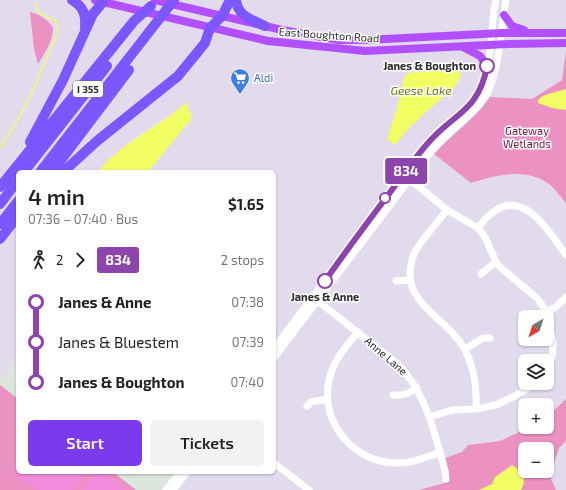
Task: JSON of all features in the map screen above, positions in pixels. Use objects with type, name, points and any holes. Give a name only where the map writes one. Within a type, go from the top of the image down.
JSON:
[{"type":"highway","points":[[72,0],[82,7],[84,11],[84,34]]},
{"type":"highway","name":"I 355","points":[[42,170],[174,0]]},
{"type":"highway","points":[[65,170],[97,141],[178,76],[205,43],[210,28],[222,16],[230,0]]},
{"type":"highway","points":[[236,0],[238,8],[244,16],[266,26]]},
{"type":"highway","points":[[0,186],[32,140],[63,80],[100,1]]},
{"type":"highway","points":[[0,186],[134,21],[153,3]]},
{"type":"highway","name":"I 355","points":[[26,170],[131,34],[153,3]]},
{"type":"highway","points":[[54,170],[134,64],[150,40],[158,22]]},
{"type":"highway","points":[[0,204],[16,183]]},
{"type":"highway","points":[[0,224],[16,204]]},
{"type":"highway","points":[[0,239],[16,219]]},
{"type":"highway","points":[[0,244],[16,224]]},
{"type":"main road","name":"East Boughton Road","points":[[100,1],[268,41],[365,51],[566,43]]},
{"type":"main road","name":"East Boughton Road","points":[[153,3],[194,9],[266,26],[339,40],[530,32],[566,33]]},
{"type":"main road","points":[[504,15],[512,26],[530,32]]},
{"type":"main road","points":[[462,46],[479,56],[487,66]]},
{"type":"street","points":[[276,355],[315,299],[407,177],[428,142],[472,103],[485,79],[496,0]]},
{"type":"street","points":[[407,177],[467,118],[484,99],[490,88],[494,74],[502,33],[506,0]]},
{"type":"street","points":[[407,177],[447,210],[478,228],[490,245],[496,262],[505,272],[537,298],[546,310]]},
{"type":"street","points":[[478,228],[490,213],[496,209],[505,206],[523,207],[538,218],[566,255]]},
{"type":"street","points":[[447,210],[415,253],[411,268],[410,280],[420,302],[455,336],[465,349],[474,372],[477,391],[476,409]]},
{"type":"street","points":[[481,274],[496,262]]},
{"type":"street","points":[[396,281],[410,280]]},
{"type":"street","points":[[550,310],[566,297]]},
{"type":"street","points":[[276,346],[315,299]]},
{"type":"street","name":"Anne Lane","points":[[315,299],[399,365],[417,388],[430,417],[446,470],[446,479]]},
{"type":"street","points":[[358,332],[342,352],[331,372],[328,385],[328,399],[333,422],[342,438],[353,448],[374,460],[394,464],[404,463],[440,453]]},
{"type":"street","points":[[465,349],[483,338],[490,338]]},
{"type":"street","points":[[393,395],[408,394],[417,388]]},
{"type":"street","points":[[430,417],[452,410],[476,409],[496,405],[525,390]]},
{"type":"street","points":[[307,406],[311,402],[328,399]]},
{"type":"street","points":[[276,464],[310,490]]},
{"type":"street","points":[[166,490],[178,474]]},
{"type":"street","points":[[173,490],[185,474]]},
{"type":"shaded area","points":[[16,361],[16,397],[0,385],[0,381]]},
{"type":"shaded area","points":[[16,468],[16,474],[86,474],[74,490],[37,490],[13,472]]},
{"type":"shaded area","points":[[93,474],[106,474],[126,490],[81,490]]},
{"type":"shaded area","points":[[116,474],[175,474],[163,490],[136,490]]},
{"type":"green space","points":[[30,12],[37,14],[53,27],[50,42],[38,64],[34,49]]},
{"type":"green space","name":"Gateway Wetlands","points":[[566,51],[566,203],[549,184],[540,179],[521,174],[500,175],[471,183],[434,154],[484,105],[490,97],[532,99],[562,80]]},
{"type":"green space","points":[[0,385],[16,397],[16,474],[116,474],[136,490],[0,490]]},
{"type":"green space","points":[[566,399],[566,441],[559,448],[554,463],[554,442],[518,442],[518,478],[551,478],[556,490],[419,490],[448,482],[449,472],[445,458],[462,452],[468,445],[500,441],[518,433],[518,434],[554,434],[554,410]]},
{"type":"water","name":"Geese Lake","points":[[456,68],[461,71],[460,78],[454,88],[408,129],[395,145],[387,139],[398,105],[404,77],[408,73]]},
{"type":"water","points":[[566,89],[566,110],[552,108],[538,103],[538,100],[541,97]]},
{"type":"water","points":[[187,102],[187,108],[192,118],[150,170],[100,170],[107,161],[129,143]]},
{"type":"water","points":[[512,465],[518,469],[518,478],[524,478],[524,483],[521,490],[479,490],[492,484],[495,477]]},
{"type":"waterway","points":[[0,147],[18,120],[39,77],[57,33],[58,27],[56,21],[39,12],[35,2]]},
{"type":"bus line","name":"834","points":[[325,281],[428,142],[472,103],[485,79],[487,66]]},
{"type":"place","name":"Janes & Boughton","points":[[487,66]]},
{"type":"place","name":"Aldi","points":[[240,95]]},
{"type":"place","name":"Janes & Anne","points":[[325,281]]}]
